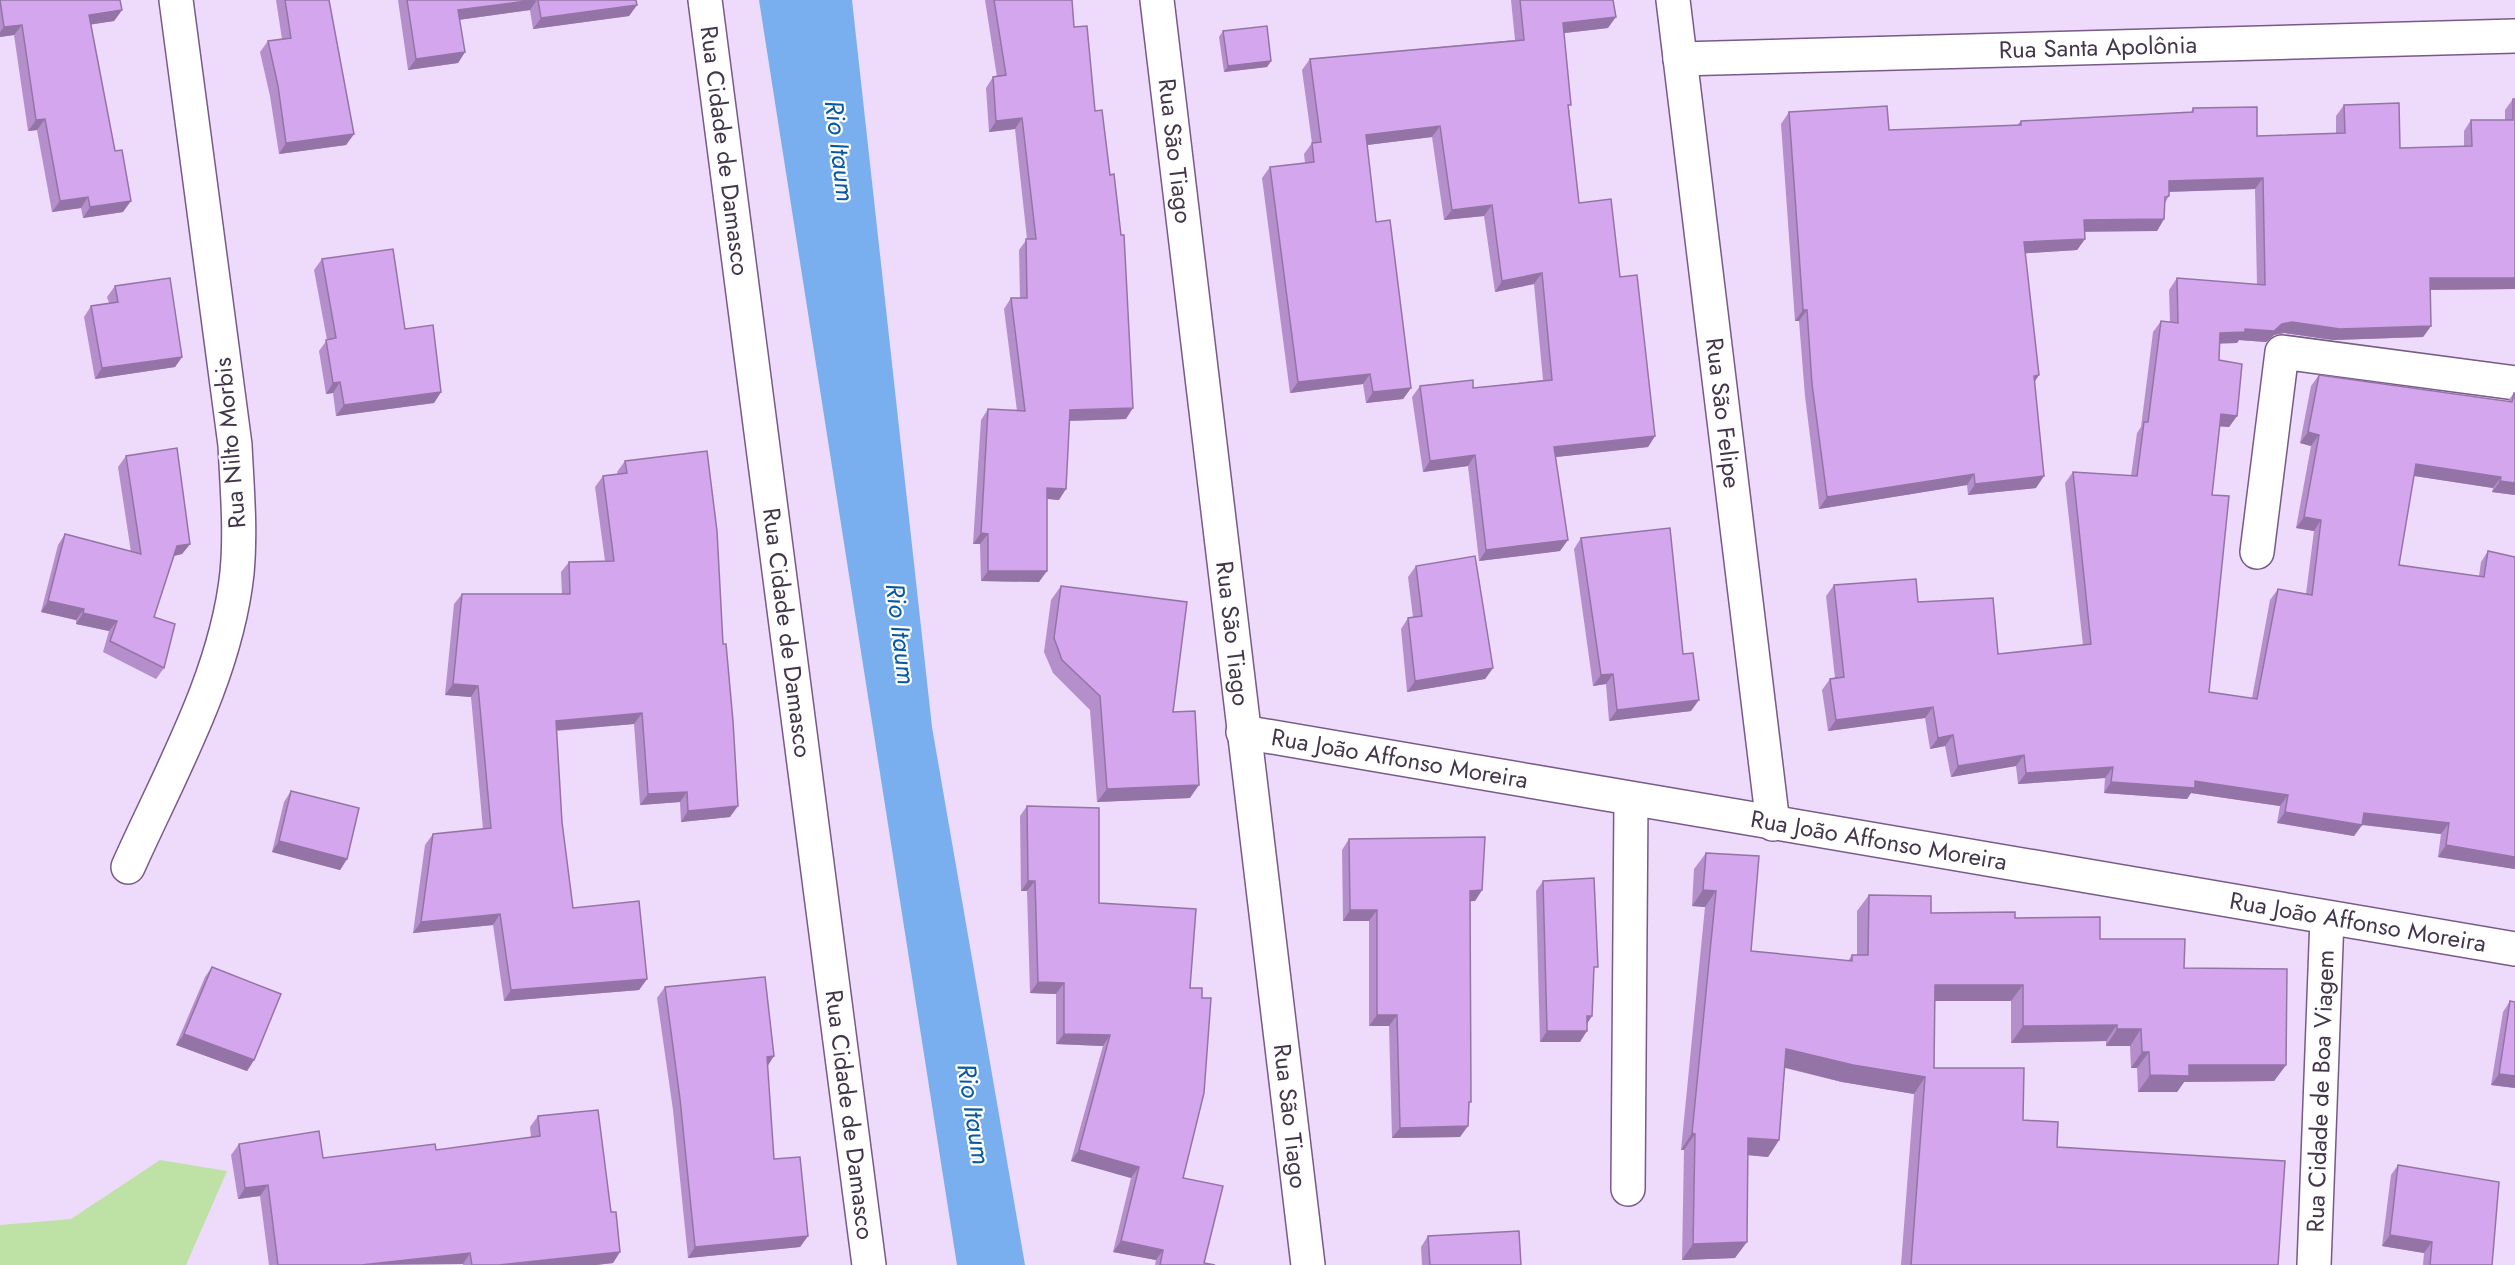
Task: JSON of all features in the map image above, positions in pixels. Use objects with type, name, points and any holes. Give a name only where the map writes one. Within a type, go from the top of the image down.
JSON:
[{"type":"street","name":"Rua Nilto Morbis","points":[[128,867],[211,683],[226,635],[237,573],[239,510],[235,445],[176,0]]},
{"type":"street","name":"Rua Cidade de Damasco","points":[[705,0],[868,1265]]},
{"type":"street","name":"Rua São Tiago","points":[[1157,0],[1308,1265]]},
{"type":"street","name":"Rua São Felipe","points":[[1673,0],[1773,824]]},
{"type":"street","name":"Rua Santa Apolônia","points":[[1680,59],[2515,36]]},
{"type":"street","points":[[2257,552],[2282,352],[2515,383]]},
{"type":"street","name":"Rua João Affonso Moreira","points":[[1243,732],[2515,949]]},
{"type":"street","points":[[1628,1189],[1631,800]]},
{"type":"street","name":"Rua Cidade de Boa Viagem","points":[[2314,1265],[2327,918]]},
{"type":"green space","points":[[160,1160],[227,1171],[186,1265],[0,1265],[0,1225],[71,1219]]},
{"type":"water","name":"Rio Itaum","points":[[759,0],[852,0],[932,727],[1025,1265],[957,1265]]},
{"type":"building","points":[[0,0],[120,0],[122,10],[89,15],[115,151],[122,150],[131,201],[90,207],[88,197],[60,201],[45,119],[36,120],[22,25],[4,27]]},
{"type":"building","points":[[285,0],[329,0],[354,134],[286,143],[278,86],[268,41],[291,38]]},
{"type":"building","points":[[407,0],[534,0],[458,10],[465,52],[416,59]]},
{"type":"building","points":[[538,0],[636,0],[637,5],[541,18]]},
{"type":"building","points":[[994,0],[1072,0],[1074,27],[1087,26],[1095,111],[1102,110],[1110,175],[1114,174],[1121,235],[1124,235],[1133,408],[1070,410],[1066,489],[1047,488],[1047,571],[988,571],[988,534],[981,533],[988,409],[1025,411],[1011,298],[1027,298],[1026,239],[1036,239],[1022,118],[996,121],[993,77],[1006,75]]},
{"type":"building","points":[[1520,0],[1613,0],[1616,17],[1563,23],[1571,105],[1568,105],[1579,203],[1611,199],[1620,277],[1637,275],[1655,436],[1554,447],[1568,540],[1486,550],[1475,455],[1430,461],[1420,386],[1473,380],[1473,388],[1552,380],[1542,273],[1502,281],[1492,205],[1452,210],[1440,126],[1366,135],[1376,222],[1390,220],[1411,388],[1373,392],[1370,374],[1298,382],[1270,167],[1314,162],[1312,143],[1321,142],[1310,59],[1524,40]]},
{"type":"building","points":[[1267,26],[1271,61],[1228,66],[1223,31]]},
{"type":"building","points":[[2513,99],[2515,99],[2515,278],[2430,278],[2431,326],[2340,329],[2292,322],[2282,324],[2274,331],[2245,329],[2245,332],[2220,333],[2219,360],[2242,364],[2237,416],[2221,414],[2212,495],[2229,496],[2209,692],[2257,699],[2278,589],[2312,595],[2321,520],[2304,517],[2319,435],[2308,432],[2319,375],[2512,402],[2515,393],[2515,483],[2500,481],[2501,477],[2416,464],[2399,565],[2484,577],[2488,551],[2515,557],[2515,857],[2446,845],[2449,823],[2364,813],[2362,825],[2285,812],[2288,795],[2195,781],[2195,788],[2111,782],[2113,767],[2026,773],[2024,755],[1958,766],[1953,735],[1938,738],[1933,707],[1836,720],[1830,679],[1844,677],[1834,585],[1916,579],[1918,602],[1993,598],[1998,654],[2091,644],[2073,472],[2137,476],[2144,422],[2148,422],[2161,321],[2178,323],[2177,278],[2265,285],[2263,178],[2169,181],[2169,196],[2165,197],[2164,219],[2084,220],[2085,239],[2024,242],[2039,375],[2034,376],[2044,476],[1975,484],[1974,474],[1827,497],[1812,384],[1807,310],[1803,310],[1789,112],[1887,106],[1889,130],[2021,125],[2021,121],[2193,112],[2193,108],[2257,107],[2257,136],[2345,133],[2344,105],[2399,103],[2400,148],[2472,146],[2471,120],[2513,120]]},
{"type":"building","points":[[393,249],[405,329],[433,325],[441,392],[344,405],[340,382],[333,383],[326,340],[336,338],[322,259]]},
{"type":"building","points":[[170,278],[182,357],[102,368],[91,306],[118,302],[115,286]]},
{"type":"building","points":[[177,448],[190,544],[177,546],[154,617],[175,624],[164,668],[110,641],[117,621],[83,613],[84,609],[48,601],[65,534],[141,554],[126,456]]},
{"type":"building","points":[[707,451],[717,531],[723,644],[726,644],[738,806],[688,811],[687,792],[648,794],[642,713],[556,721],[562,822],[573,908],[639,901],[647,979],[511,990],[500,914],[421,922],[433,834],[491,828],[478,686],[453,684],[462,594],[570,594],[569,562],[614,561],[603,476],[627,473],[625,461]]},
{"type":"building","points":[[1670,528],[1683,654],[1693,653],[1699,700],[1617,710],[1613,674],[1601,675],[1581,538]]},
{"type":"building","points":[[1475,556],[1493,668],[1415,681],[1408,618],[1422,616],[1416,566]]},
{"type":"building","points":[[1061,586],[1187,602],[1173,712],[1195,711],[1199,785],[1107,789],[1100,696],[1062,660],[1054,638]]},
{"type":"building","points":[[291,791],[359,808],[347,859],[279,841]]},
{"type":"building","points":[[1027,806],[1099,808],[1099,903],[1196,909],[1190,988],[1202,988],[1202,998],[1211,998],[1204,1093],[1183,1178],[1223,1186],[1204,1263],[1215,1265],[1160,1265],[1163,1250],[1121,1241],[1139,1167],[1079,1150],[1110,1035],[1064,1034],[1064,983],[1038,982],[1035,881],[1028,881]]},
{"type":"building","points":[[1485,837],[1482,890],[1470,891],[1471,1102],[1469,1102],[1468,1126],[1400,1128],[1397,1015],[1377,1015],[1377,910],[1350,910],[1349,839]]},
{"type":"building","points":[[1706,853],[1759,856],[1751,951],[1852,961],[1852,955],[1868,955],[1869,895],[1931,896],[1931,913],[2015,912],[2015,918],[2100,917],[2100,939],[2185,939],[2184,968],[2287,969],[2286,1065],[2189,1065],[2189,1076],[2150,1075],[2149,1052],[2142,1052],[2141,1029],[2117,1029],[2117,1025],[2023,1026],[2023,985],[1935,985],[1934,1068],[2024,1068],[2023,1120],[2058,1122],[2057,1147],[2285,1161],[2278,1265],[1911,1265],[1925,1077],[1853,1065],[1786,1049],[1779,1140],[1748,1138],[1747,1242],[1693,1244],[1695,1134],[1692,1133],[1716,891],[1703,890]]},
{"type":"building","points":[[1594,878],[1598,967],[1594,967],[1592,1016],[1587,1016],[1587,1031],[1547,1031],[1543,881]]},
{"type":"building","points":[[212,967],[281,994],[254,1060],[184,1034]]},
{"type":"building","points":[[765,977],[774,1056],[767,1057],[774,1159],[800,1157],[808,1236],[695,1247],[680,1099],[665,987]]},
{"type":"building","points":[[2510,1001],[2515,1002],[2515,1076],[2499,1074]]},
{"type":"building","points":[[598,1110],[611,1212],[616,1212],[620,1252],[499,1265],[472,1265],[470,1253],[361,1265],[278,1265],[268,1185],[245,1188],[239,1144],[319,1131],[323,1158],[435,1144],[436,1150],[540,1136],[538,1116]]},
{"type":"building","points":[[2398,1165],[2499,1182],[2492,1265],[2430,1265],[2432,1242],[2390,1235]]},
{"type":"building","points":[[1519,1231],[1521,1265],[1430,1265],[1428,1236]]}]
